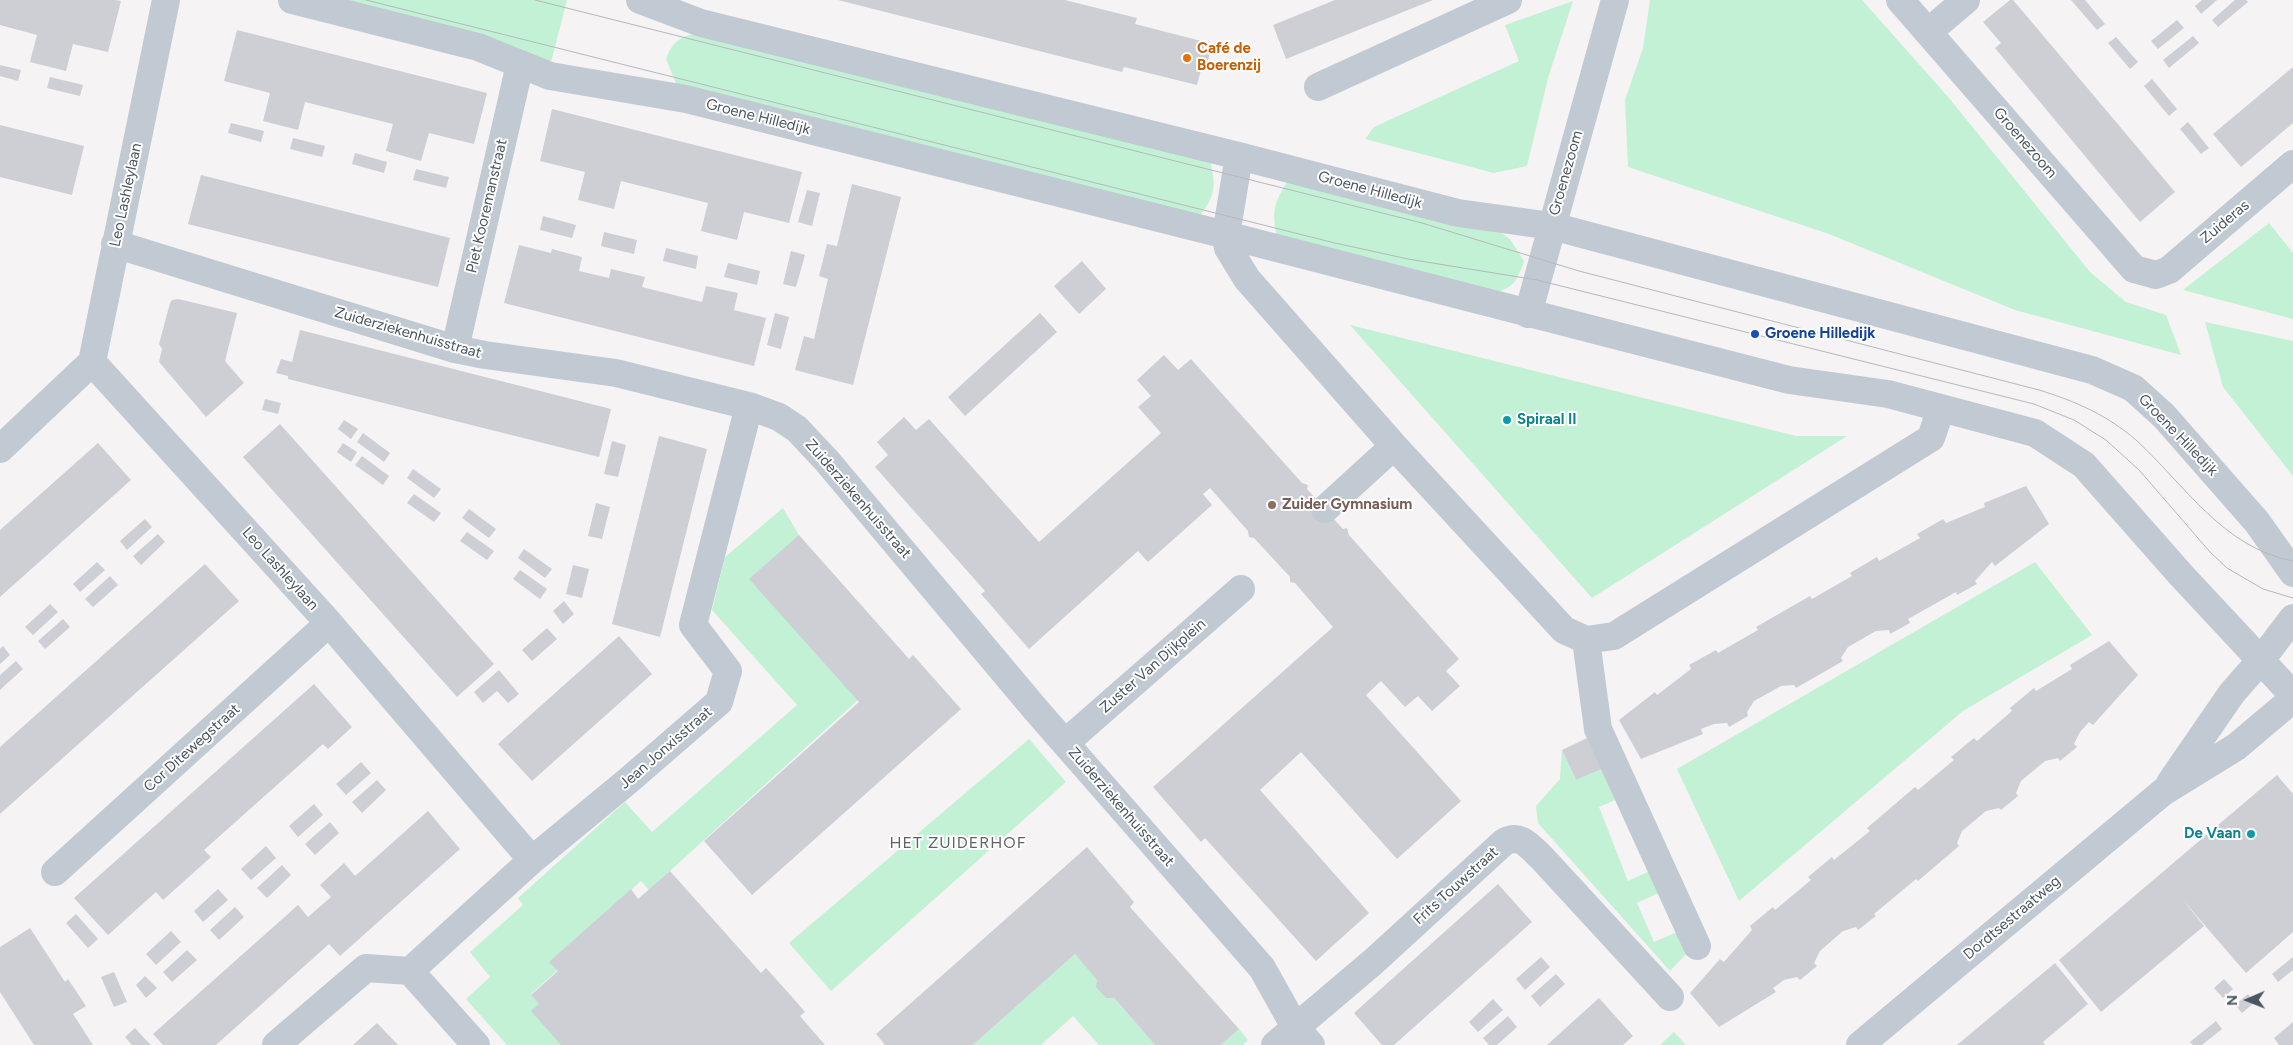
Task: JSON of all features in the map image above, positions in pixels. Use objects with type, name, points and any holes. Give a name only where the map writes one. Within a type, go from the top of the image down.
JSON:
[{"type":"street","name":"Leo Lashleylaan","points":[[166,0],[92,362],[329,623],[532,860]]},
{"type":"street","name":"Groene Hilledijk","points":[[292,0],[478,47],[550,76],[686,99],[1226,235],[1789,380],[1888,394],[2035,434],[2084,465],[2181,575],[2293,695]]},
{"type":"street","name":"Groene Hilledijk","points":[[640,0],[701,23],[1239,156],[1458,213],[1552,226],[2092,370],[2133,388],[2164,416],[2263,530],[2293,573]]},
{"type":"street","points":[[1318,88],[1508,0]]},
{"type":"street","name":"Groenezoom","points":[[1598,0],[1606,33]]},
{"type":"street","name":"Groenezoom","points":[[1528,314],[1615,0]]},
{"type":"street","name":"Groenezoom","points":[[1900,0],[2134,269],[2156,275]]},
{"type":"street","points":[[1928,32],[1966,0]]},
{"type":"street","name":"Piet Kooremanstraat","points":[[455,349],[520,64]]},
{"type":"street","points":[[1239,156],[1226,235],[1228,248],[1247,279],[1394,446],[1564,630],[1586,640],[1614,636],[1930,438],[1941,408]]},
{"type":"street","name":"Zuideras","points":[[2156,275],[2168,270],[2293,164]]},
{"type":"street","name":"Zuiderziekenhuisstraat","points":[[115,244],[455,349],[485,355],[616,373],[749,406],[779,417],[797,429],[828,461],[1065,743],[1262,968],[1303,1036]]},
{"type":"street","points":[[0,449],[92,362]]},
{"type":"street","name":"Jean Jonxisstraat","points":[[532,860],[719,702],[728,671],[693,625],[749,406]]},
{"type":"street","points":[[1325,508],[1394,446]]},
{"type":"street","points":[[2263,530],[2293,539]]},
{"type":"street","name":"Zuster Van Dijkplein","points":[[1065,743],[1241,589]]},
{"type":"street","name":"Dordtsestraatweg","points":[[2163,792],[2232,692],[2261,660],[2293,618]]},
{"type":"street","name":"Cor Ditewegstraat","points":[[55,872],[329,623]]},
{"type":"street","points":[[1586,640],[1598,729],[1697,946]]},
{"type":"street","name":"Dordtsestraatweg","points":[[1860,1045],[2163,792],[2236,747],[2293,699]]},
{"type":"street","name":"Frits Touwstraat","points":[[1275,1045],[1303,1036],[1373,962],[1504,842],[1512,838],[1522,839],[1542,858],[1670,997]]},
{"type":"street","points":[[410,971],[532,860]]},
{"type":"street","points":[[276,1045],[366,968],[410,971],[476,1045]]},
{"type":"green space","points":[[330,0],[567,0],[550,66]]},
{"type":"green space","points":[[1650,0],[1862,0],[1949,98],[2090,272],[2126,302],[2166,315],[2181,355],[2015,310],[1829,234],[1628,167],[1625,100],[1643,48]]},
{"type":"green space","points":[[1573,1],[1548,78],[1527,166],[1494,173],[1365,139],[1374,127],[1519,61],[1505,25]]},
{"type":"green space","points":[[703,32],[1210,159],[1214,184],[1213,191],[1198,218],[678,88],[666,59],[669,52],[672,46],[680,39]]},
{"type":"green space","points":[[1288,180],[1501,233],[1510,239],[1524,261],[1522,268],[1514,283],[1506,289],[1493,293],[1277,239],[1274,221],[1275,208]]},
{"type":"green space","points":[[2269,223],[2293,253],[2293,319],[2183,290]]},
{"type":"green space","points":[[2205,322],[2293,341],[2293,476],[2223,387]]},
{"type":"green space","points":[[1350,325],[1796,436],[1847,436],[1592,598]]},
{"type":"green space","points":[[783,508],[799,535],[858,700],[649,890],[641,881],[569,945],[577,953],[531,994],[575,1045],[507,1045],[466,999],[490,977],[470,952],[523,905],[518,898],[625,802],[652,832],[797,705],[712,610],[725,557]]},
{"type":"green space","points":[[2035,562],[2092,635],[1963,711],[1739,901],[1677,769]]},
{"type":"green space","points":[[1029,739],[1066,782],[831,991],[789,943]]},
{"type":"green space","points":[[1562,750],[1576,780],[1602,769],[1622,797],[1599,807],[1628,881],[1654,869],[1663,891],[1637,903],[1654,942],[1682,930],[1690,950],[1670,971],[1538,823],[1536,806],[1560,779]]},
{"type":"green space","points":[[1075,954],[1155,1045],[1099,1045],[1073,1016],[1041,1045],[973,1045]]},
{"type":"green space","points":[[1239,1029],[1248,1040],[1243,1045],[1221,1045]]},
{"type":"green space","points":[[1674,1032],[1686,1045],[1660,1045]]},
{"type":"building","points":[[0,0],[121,1],[108,52],[73,44],[66,71],[30,62],[37,35],[0,25]]},
{"type":"building","points":[[838,0],[1065,0],[1137,18],[1135,24],[1209,43],[1208,46],[1211,47],[1207,66],[1202,66],[1197,85],[1124,67],[1122,72]]},
{"type":"building","points":[[1335,0],[1433,0],[1286,59],[1273,25]]},
{"type":"building","points":[[2010,0],[2013,0],[2175,192],[2140,222],[1995,48],[2001,43],[1983,22]]},
{"type":"building","points":[[2071,0],[2085,0],[2105,24],[2097,30]]},
{"type":"building","points":[[2202,0],[2217,0],[2201,14],[2195,6]]},
{"type":"building","points":[[2235,0],[2246,0],[2248,2],[2218,27],[2212,20]]},
{"type":"building","points":[[2177,20],[2184,28],[2158,49],[2151,41]]},
{"type":"building","points":[[237,30],[487,93],[474,144],[429,133],[421,161],[386,151],[393,124],[305,102],[298,130],[263,121],[270,93],[224,81]]},
{"type":"building","points":[[2193,36],[2199,43],[2169,68],[2163,60]]},
{"type":"building","points":[[2116,37],[2138,62],[2130,69],[2108,43]]},
{"type":"building","points":[[0,65],[21,70],[18,81],[0,76]]},
{"type":"building","points":[[2293,67],[2293,123],[2241,167],[2213,134]]},
{"type":"building","points":[[50,77],[83,85],[80,96],[47,88]]},
{"type":"building","points":[[2152,79],[2177,109],[2169,116],[2144,86]]},
{"type":"building","points":[[552,109],[802,172],[789,223],[744,212],[737,240],[701,231],[708,203],[621,181],[614,209],[578,200],[585,172],[540,161]]},
{"type":"building","points":[[2188,122],[2209,148],[2201,154],[2180,129]]},
{"type":"building","points":[[231,123],[264,131],[261,142],[228,133]]},
{"type":"building","points":[[0,125],[84,146],[72,195],[0,177]]},
{"type":"building","points":[[293,138],[325,146],[322,157],[290,149]]},
{"type":"building","points":[[355,153],[387,162],[384,173],[352,164]]},
{"type":"building","points":[[416,169],[449,177],[446,188],[413,180]]},
{"type":"building","points":[[201,175],[450,238],[438,287],[188,224]]},
{"type":"building","points":[[852,184],[901,197],[853,385],[795,370],[804,336],[814,339],[828,279],[819,276],[827,244],[837,246]]},
{"type":"building","points":[[807,190],[820,193],[812,226],[798,222]]},
{"type":"building","points":[[543,216],[576,225],[572,238],[540,230]]},
{"type":"building","points":[[604,232],[637,240],[634,254],[601,246]]},
{"type":"building","points":[[519,245],[551,253],[552,249],[582,257],[579,271],[609,278],[611,269],[645,277],[642,287],[702,302],[706,286],[738,293],[734,310],[766,318],[754,366],[504,303]]},
{"type":"building","points":[[666,248],[698,256],[696,269],[663,261]]},
{"type":"building","points":[[791,251],[805,255],[796,287],[783,284]]},
{"type":"building","points":[[1082,261],[1106,289],[1079,314],[1054,286]]},
{"type":"building","points":[[728,263],[760,271],[757,285],[724,277]]},
{"type":"building","points":[[178,299],[237,313],[225,361],[244,383],[206,417],[159,362],[162,349],[159,344],[170,303],[172,300]]},
{"type":"building","points":[[775,313],[789,317],[781,349],[767,345]]},
{"type":"building","points":[[1040,313],[1057,332],[965,416],[948,397]]},
{"type":"building","points":[[300,330],[611,409],[599,457],[288,379],[288,376],[276,373],[281,359],[292,362]]},
{"type":"building","points":[[1164,355],[1178,370],[1191,359],[1302,483],[1308,485],[1307,489],[1343,529],[1347,528],[1349,535],[1459,659],[1446,671],[1460,686],[1432,711],[1418,696],[1405,707],[1381,681],[1366,695],[1461,801],[1397,859],[1301,752],[1260,790],[1369,913],[1316,961],[1205,838],[1201,842],[1153,787],[1333,627],[1295,583],[1290,582],[1290,577],[1254,538],[1249,537],[1248,531],[1210,488],[1203,494],[1212,505],[1148,562],[1138,551],[1029,649],[981,594],[985,591],[875,467],[888,455],[877,442],[904,417],[916,430],[929,419],[1039,542],[1161,433],[1138,407],[1151,396],[1137,380]]},
{"type":"building","points":[[265,399],[281,403],[278,414],[262,410]]},
{"type":"building","points":[[344,420],[358,429],[351,439],[338,429]]},
{"type":"building","points":[[280,424],[494,664],[457,697],[243,457]]},
{"type":"building","points":[[363,433],[390,453],[384,462],[357,442]]},
{"type":"building","points":[[659,436],[707,449],[660,637],[612,624]]},
{"type":"building","points":[[612,441],[626,445],[618,477],[604,474]]},
{"type":"building","points":[[98,443],[131,480],[0,597],[0,530]]},
{"type":"building","points":[[343,443],[357,452],[351,462],[337,452]]},
{"type":"building","points":[[362,456],[389,476],[383,485],[355,465]]},
{"type":"building","points":[[413,469],[441,489],[434,498],[407,478]]},
{"type":"building","points":[[2026,486],[2049,524],[1995,566],[1992,562],[1975,581],[1977,584],[1957,595],[1956,592],[1908,619],[1910,623],[1890,634],[1889,630],[1876,631],[1848,647],[1841,658],[1843,661],[1796,688],[1794,685],[1781,686],[1754,701],[1747,712],[1748,716],[1729,727],[1727,723],[1714,724],[1701,729],[1703,734],[1641,759],[1619,720],[1655,692],[1657,695],[1691,669],[1689,665],[1716,650],[1718,653],[1758,630],[1756,627],[1810,596],[1812,599],[1852,576],[1850,573],[1877,557],[1879,561],[1920,538],[1917,534],[1943,519],[1946,523],[1985,507],[1984,503]]},
{"type":"building","points":[[414,494],[441,513],[434,522],[407,503]]},
{"type":"building","points":[[596,503],[610,507],[602,539],[588,536]]},
{"type":"building","points":[[469,509],[496,529],[489,538],[462,518]]},
{"type":"building","points":[[145,519],[152,527],[127,550],[120,541]]},
{"type":"building","points":[[467,532],[494,551],[487,560],[460,541]]},
{"type":"building","points":[[158,534],[165,542],[141,565],[133,556]]},
{"type":"building","points":[[799,535],[909,659],[913,655],[961,709],[752,895],[704,841],[859,702],[749,579]]},
{"type":"building","points":[[524,549],[552,569],[545,578],[518,558]]},
{"type":"building","points":[[97,562],[105,570],[80,592],[73,584]]},
{"type":"building","points":[[205,564],[239,601],[0,814],[0,747]]},
{"type":"building","points":[[573,565],[589,569],[582,598],[566,594]]},
{"type":"building","points":[[520,570],[547,589],[540,599],[513,579]]},
{"type":"building","points":[[110,576],[118,585],[93,607],[85,599]]},
{"type":"building","points":[[564,601],[574,614],[563,624],[553,611]]},
{"type":"building","points":[[50,604],[58,612],[33,635],[25,627]]},
{"type":"building","points":[[63,619],[70,627],[45,649],[38,641]]},
{"type":"building","points":[[547,628],[557,639],[532,661],[522,650]]},
{"type":"building","points":[[619,636],[652,674],[532,781],[498,744]]},
{"type":"building","points":[[2109,641],[2138,675],[2093,725],[2089,722],[2080,732],[2074,744],[2077,747],[2060,761],[2058,758],[2045,761],[2021,781],[2016,793],[2018,796],[2001,810],[1999,808],[1986,811],[1962,831],[1957,843],[1959,846],[1918,881],[1916,879],[1858,930],[1856,927],[1843,931],[1820,951],[1814,963],[1817,966],[1800,980],[1797,977],[1784,980],[1773,988],[1776,992],[1719,1027],[1690,993],[1720,959],[1724,962],[1752,930],[1750,926],[1773,907],[1775,910],[1811,880],[1808,877],[1832,857],[1834,860],[1870,831],[1867,828],[1915,787],[1918,790],[1954,760],[1951,757],[1974,738],[1977,741],[2012,711],[2010,708],[2034,688],[2036,691],[2072,669],[2070,665]]},
{"type":"building","points":[[3,646],[10,655],[0,664],[0,649]]},
{"type":"building","points":[[16,661],[23,669],[0,690],[0,675]]},
{"type":"building","points":[[499,670],[519,694],[508,703],[497,691],[483,703],[474,692]]},
{"type":"building","points":[[314,684],[352,727],[328,749],[323,744],[204,850],[211,857],[163,900],[156,892],[108,935],[74,898]]},
{"type":"building","points":[[1587,738],[1602,769],[1576,780],[1562,750]]},
{"type":"building","points":[[361,762],[371,773],[346,795],[336,784]]},
{"type":"building","name":"De Vaan","points":[[2277,775],[2293,794],[2293,932],[2246,973],[2182,899],[2204,926],[2101,1012],[2059,960]]},
{"type":"building","points":[[377,780],[386,790],[362,813],[352,802]]},
{"type":"building","points":[[314,804],[323,815],[298,837],[289,826]]},
{"type":"building","points":[[428,811],[460,849],[340,956],[329,944],[216,1045],[163,1045],[153,1034],[298,905],[308,917],[331,897],[320,885],[344,863],[355,876]]},
{"type":"building","points":[[330,822],[339,833],[315,855],[305,844]]},
{"type":"building","points":[[266,846],[276,858],[251,880],[241,869]]},
{"type":"building","points":[[1087,847],[1134,902],[1130,907],[1239,1029],[1221,1045],[1155,1045],[1114,998],[1106,998],[1096,987],[1097,980],[1075,954],[973,1045],[885,1045],[876,1034]]},
{"type":"building","points":[[282,865],[291,875],[267,898],[257,888]]},
{"type":"building","points":[[670,871],[761,973],[766,968],[793,998],[805,1012],[800,1016],[825,1045],[561,1045],[531,1011],[539,1004],[531,995],[558,971],[549,962],[631,889],[638,899]]},
{"type":"building","points":[[1498,884],[1532,922],[1394,1045],[1382,1045],[1354,1013]]},
{"type":"building","points":[[218,889],[228,900],[203,922],[194,911]]},
{"type":"building","points":[[235,907],[244,917],[219,940],[210,930]]},
{"type":"building","points":[[76,914],[98,939],[88,948],[66,923]]},
{"type":"building","points":[[30,928],[65,982],[68,979],[86,1006],[73,1014],[93,1045],[34,1045],[0,992],[0,947]]},
{"type":"building","points":[[171,931],[181,942],[156,965],[146,954]]},
{"type":"building","points":[[187,950],[197,960],[172,982],[163,972]]},
{"type":"building","points":[[1541,957],[1550,967],[1525,990],[1516,979]]},
{"type":"building","points":[[2293,957],[2293,970],[2278,982],[2272,974]]},
{"type":"building","points":[[2055,963],[2088,1004],[2043,1042],[2045,1045],[1957,1045]]},
{"type":"building","points":[[114,972],[127,1002],[114,1007],[101,977]]},
{"type":"building","points":[[1556,974],[1565,984],[1540,1007],[1531,996]]},
{"type":"building","points":[[145,976],[157,988],[146,998],[136,985]]},
{"type":"building","points":[[2224,979],[2233,989],[2223,998],[2214,988]]},
{"type":"building","points":[[2248,994],[2255,1002],[2242,1013],[2235,1005]]},
{"type":"building","points":[[1599,998],[1633,1036],[1623,1045],[1547,1045]]},
{"type":"building","points":[[1493,999],[1503,1010],[1478,1032],[1469,1022]]},
{"type":"building","points":[[1508,1016],[1517,1027],[1497,1045],[1489,1045],[1483,1038]]},
{"type":"building","points":[[2216,1021],[2222,1029],[2202,1045],[2193,1045],[2190,1042]]},
{"type":"building","points":[[2293,1022],[2293,1045],[2279,1045],[2274,1038]]},
{"type":"building","points":[[377,1023],[398,1045],[353,1045]]},
{"type":"building","points":[[135,1028],[151,1045],[132,1045],[125,1037]]},
{"type":"tram line","points":[[366,0],[1335,243],[1408,259],[1537,280],[2034,404],[2074,420],[2106,440],[2140,471],[2210,552],[2227,568],[2263,589],[2293,598]]},
{"type":"tram line","points":[[535,0],[1422,223],[1579,271],[2039,390],[2078,404],[2114,423],[2136,440],[2225,529],[2246,543],[2268,554],[2293,561]]},
{"type":"place","name":"Café de Boerenzij","points":[[1187,58]]},
{"type":"place","name":"Groene Hilledijk","points":[[1755,334]]},
{"type":"place","name":"Spiraal II","points":[[1507,420]]},
{"type":"place","name":"Zuider Gymnasium","points":[[1272,505]]},
{"type":"place","name":"De Vaan","points":[[2251,834]]},
{"type":"district","name":"HET ZUIDERHOF","points":[[958,843]]}]
